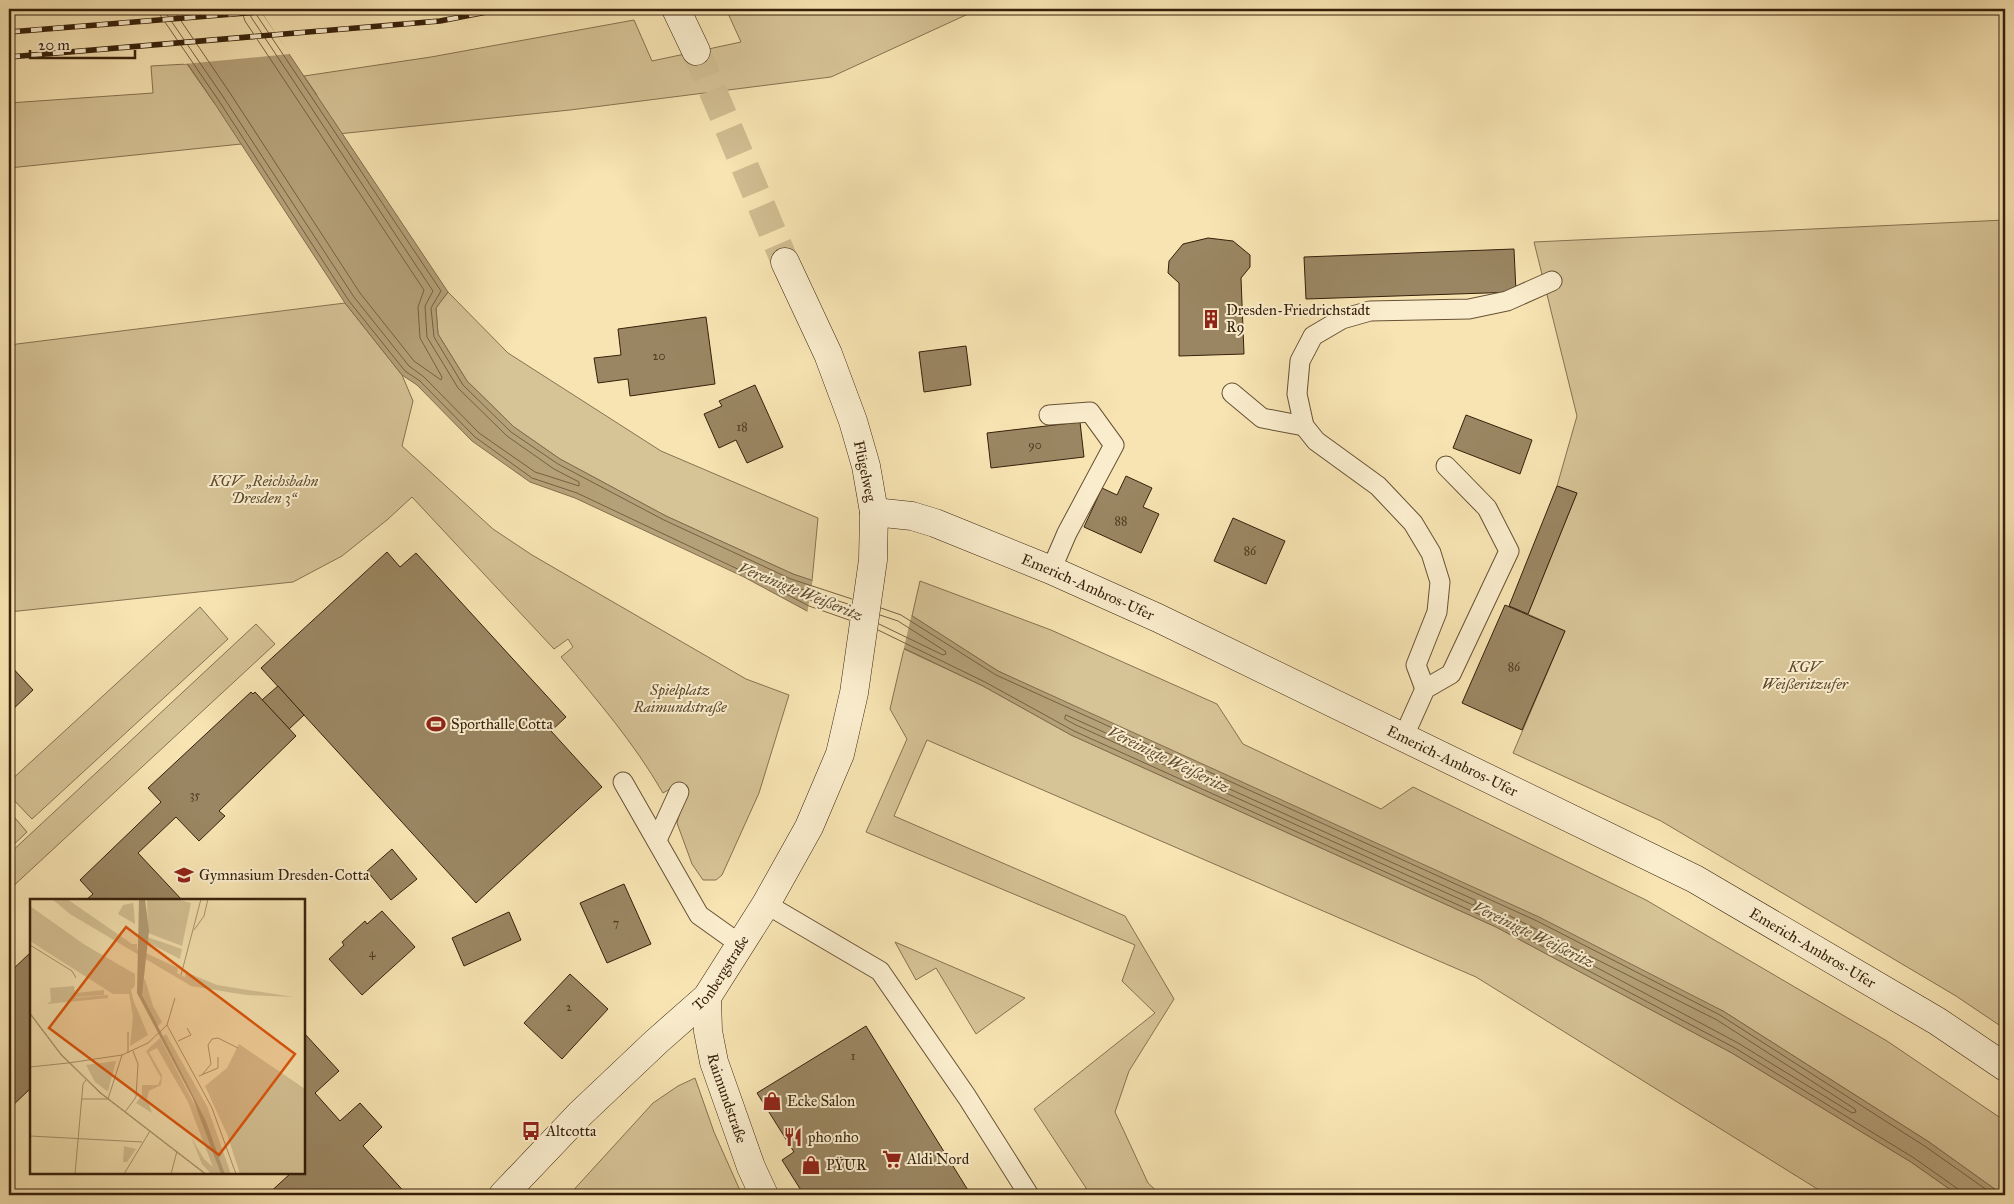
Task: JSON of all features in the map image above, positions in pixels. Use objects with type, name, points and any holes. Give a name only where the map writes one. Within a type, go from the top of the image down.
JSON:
[{"type":"main road","points":[[676,9],[696,51]]},
{"type":"main road","name":"Flügelweg","points":[[785,262],[828,354],[853,421],[866,466],[874,512],[873,560],[854,693]]},
{"type":"main road","name":"Emerich-Ambros-Ufer","points":[[874,512],[912,516],[941,525],[1051,570],[1158,618],[1695,880],[1937,1022],[2005,1067]]},
{"type":"main road","name":"Tonbergstraße","points":[[503,1195],[580,1114],[656,1042],[707,998],[766,904],[809,827],[840,754],[854,693]]},
{"type":"main road","name":"Raimundstraße","points":[[707,998],[708,1031],[714,1062],[751,1167],[764,1195]]},
{"type":"lane","points":[[1425,689],[1416,664],[1437,612],[1440,582],[1431,553],[1413,523],[1378,486],[1316,441],[1304,426],[1297,394],[1300,360],[1313,336],[1342,319],[1370,311],[1469,309],[1507,301],[1552,281]]},
{"type":"lane","points":[[1232,393],[1262,418],[1304,426]]},
{"type":"lane","points":[[1048,415],[1090,412],[1114,445],[1067,533],[1051,570]]},
{"type":"lane","points":[[1403,738],[1425,689],[1451,674],[1509,551],[1488,508],[1446,466]]},
{"type":"lane","points":[[623,782],[699,915],[741,945]]},
{"type":"lane","points":[[657,840],[679,792]]},
{"type":"lane","points":[[766,904],[880,971],[967,1097],[1029,1195]]},
{"type":"green space","points":[[726,9],[979,9],[831,77],[570,110],[9,168],[9,103],[153,93],[151,66],[187,64],[215,104],[317,95],[304,76],[431,57],[634,20],[652,61],[741,42]]},
{"type":"green space","name":"KGV Weißeritzufer","points":[[2005,220],[2005,1029],[1956,996],[1661,821],[1513,753],[1565,631],[1528,614],[1577,493],[1557,486],[1577,416],[1534,242]]},
{"type":"green space","points":[[448,292],[508,353],[661,451],[818,518],[812,581],[666,516],[560,459],[514,427],[467,381],[438,334],[436,308]]},
{"type":"green space","points":[[345,303],[402,375],[413,401],[402,446],[493,529],[532,555],[746,679],[789,695],[759,793],[722,875],[716,880],[703,880],[692,864],[677,823],[683,800],[675,786],[663,793],[628,740],[561,657],[573,647],[568,639],[554,649],[412,497],[342,556],[293,582],[9,612],[9,345]]},
{"type":"green space","points":[[920,581],[1051,630],[1217,704],[1243,744],[1381,809],[1413,787],[1646,900],[1887,1041],[2005,1121],[2005,1195],[1929,1142],[1723,1011],[998,671],[912,616]]},
{"type":"green space","points":[[200,607],[228,639],[32,819],[9,795],[9,782]]},
{"type":"green space","points":[[256,624],[275,644],[9,890],[9,854]]},
{"type":"green space","points":[[904,649],[983,686],[1071,735],[1496,927],[1732,1053],[1911,1162],[1958,1195],[1827,1195],[1476,977],[927,740],[894,816],[1125,916],[1174,999],[1129,1071],[1115,1112],[1148,1183],[1161,1195],[1086,1195],[1086,1188],[1034,1109],[1155,1013],[1122,981],[1135,945],[866,832],[907,739],[890,709]]},
{"type":"green space","points":[[9,811],[27,832],[9,849]]},
{"type":"green space","points":[[895,942],[1025,998],[976,1034],[936,968],[916,980]]},
{"type":"green space","points":[[695,1078],[714,1132],[742,1195],[569,1195],[653,1103],[678,1086]]},
{"type":"water","name":"Vereinigte Weißeritz","points":[[150,9],[259,9],[448,292],[436,308],[438,334],[467,381],[514,427],[560,459],[666,516],[793,574],[903,610],[998,671],[1539,917],[1723,1011],[1929,1142],[2003,1195],[1958,1195],[1911,1162],[1732,1053],[1496,927],[1071,735],[983,686],[874,634],[807,611],[744,577],[575,498],[530,482],[472,441],[417,385],[402,375],[345,303],[215,104]]},
{"type":"pier","points":[[147,9],[259,9],[290,54],[184,64]]},
{"type":"pier","points":[[813,578],[904,608],[912,613],[903,652],[873,636],[807,614]]},
{"type":"building","name":"Dresden-Friedrichstadt R9","points":[[1208,238],[1233,241],[1250,255],[1250,267],[1241,278],[1244,354],[1179,356],[1179,283],[1168,273],[1169,261],[1183,244]]},
{"type":"building","points":[[1514,249],[1516,292],[1306,299],[1304,257]]},
{"type":"building","points":[[706,317],[715,384],[630,396],[628,379],[598,383],[594,358],[621,355],[618,329]]},
{"type":"building","points":[[966,346],[971,385],[924,392],[919,352]]},
{"type":"building","points":[[755,385],[783,447],[747,463],[736,440],[719,448],[704,414],[722,406],[719,401]]},
{"type":"building","points":[[1466,415],[1532,440],[1520,474],[1453,448]]},
{"type":"building","points":[[1080,422],[1084,457],[991,468],[987,433]]},
{"type":"building","points":[[1126,476],[1152,488],[1143,507],[1159,514],[1141,553],[1084,527],[1102,488],[1117,495]]},
{"type":"building","points":[[1557,486],[1577,493],[1528,614],[1509,606]]},
{"type":"building","points":[[1233,518],[1285,541],[1266,584],[1214,561]]},
{"type":"building","name":"Sporthalle Cotta","points":[[387,552],[400,567],[416,553],[566,717],[551,731],[602,787],[476,903],[261,668]]},
{"type":"building","points":[[1505,605],[1565,631],[1522,730],[1462,703]]},
{"type":"building","points":[[9,664],[33,690],[9,713]]},
{"type":"building","points":[[278,686],[304,715],[289,729],[262,700]]},
{"type":"building","points":[[251,692],[253,694],[255,692],[296,736],[219,811],[225,816],[199,841],[176,817],[138,853],[181,899],[87,899],[93,894],[80,880],[161,802],[148,788]]},
{"type":"building","points":[[392,849],[417,879],[391,900],[367,871]]},
{"type":"building","points":[[624,884],[651,944],[607,963],[580,903]]},
{"type":"building","points":[[382,911],[415,947],[362,995],[329,959],[344,945],[342,942],[365,921],[367,924]]},
{"type":"building","points":[[509,912],[521,940],[464,966],[452,938]]},
{"type":"building","points":[[30,953],[30,1089],[9,1109],[9,973]]},
{"type":"building","points":[[570,974],[608,1009],[562,1059],[524,1023]]},
{"type":"building","points":[[866,1026],[971,1195],[804,1195],[782,1160],[794,1152],[757,1093]]},
{"type":"building","points":[[305,1034],[339,1071],[315,1093],[340,1121],[360,1103],[382,1127],[363,1146],[407,1195],[267,1195],[290,1174],[305,1174]]},
{"type":"tunnel","points":[[696,51],[785,262]]},
{"type":"railway","points":[[9,32],[296,9]]},
{"type":"railway","points":[[9,57],[440,21],[502,9]]},
{"type":"place","name":"Dresden-Friedrichstadt R9","points":[[1211,319]]},
{"type":"place","name":"Sporthalle Cotta","points":[[436,724]]},
{"type":"place","name":"Gymnasium Dresden-Cotta","points":[[184,875]]},
{"type":"place","name":"Ecke Salon","points":[[772,1101]]},
{"type":"place","name":"Altcotta","points":[[531,1131]]},
{"type":"place","name":"pho nho","points":[[793,1137]]},
{"type":"place","name":"Aldi Nord","points":[[892,1159]]},
{"type":"place","name":"PŸUR","points":[[811,1165]]},
{"type":"park label","name":"KGV „Reichsbahn Dresden 3“","points":[[264,490]]},
{"type":"park label","name":"Spielplatz Raimundstraße","points":[[680,698]]}]
